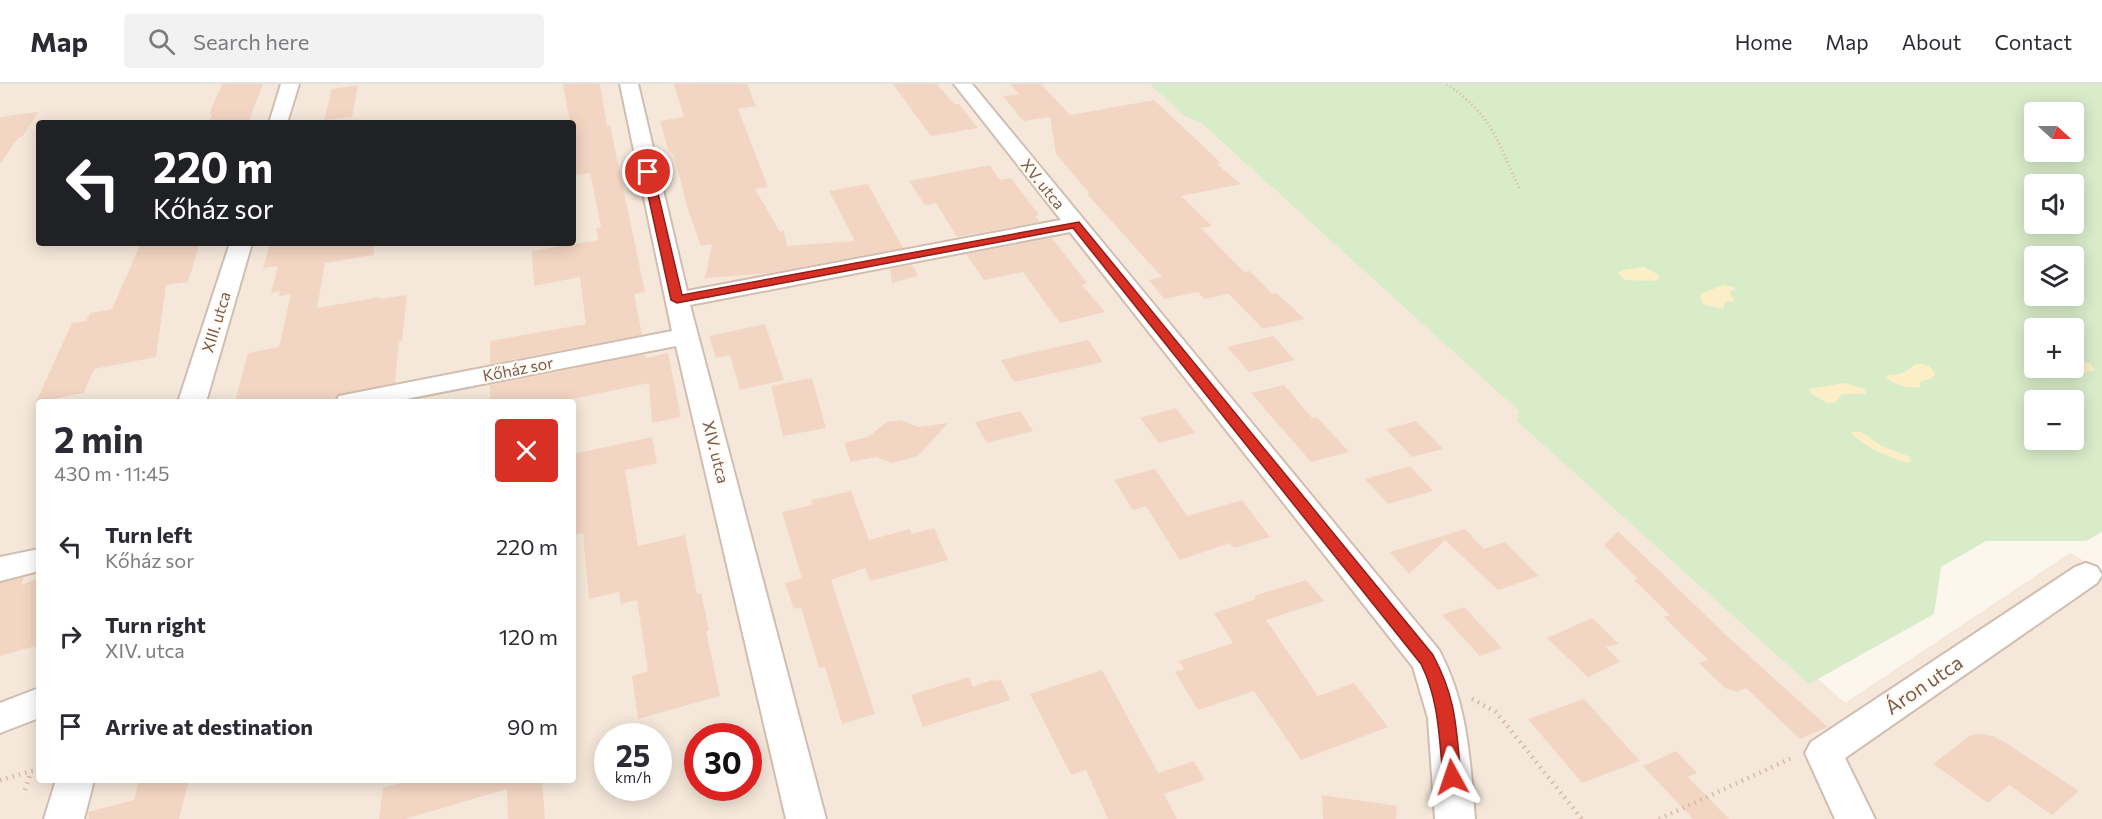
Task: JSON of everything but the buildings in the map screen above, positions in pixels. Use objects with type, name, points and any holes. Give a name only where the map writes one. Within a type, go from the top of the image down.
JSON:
[{"type":"street","points":[[279,120],[290,84]]},
{"type":"street","name":"XIV. utca","points":[[629,84],[677,300],[806,819]]},
{"type":"street","name":"XV. utca","points":[[963,84],[1413,639],[1438,681],[1445,704],[1455,819]]},
{"type":"street","points":[[677,300],[1076,224]]},
{"type":"street","name":"XIII. utca","points":[[193,399],[240,246]]},
{"type":"street","name":"Kőház sor","points":[[364,399],[687,336]]},
{"type":"street","points":[[0,569],[36,561]]},
{"type":"street","name":"Áron utca","points":[[1824,753],[2086,575]]},
{"type":"street","points":[[0,718],[36,705]]},
{"type":"street","points":[[1824,753],[1855,819]]},
{"type":"street","points":[[64,819],[74,783]]},
{"type":"path","points":[[1447,84],[1483,114],[1492,128],[1520,190]]},
{"type":"path","points":[[1438,681],[1496,712],[1582,819]]},
{"type":"path","points":[[1659,819],[1802,753],[1824,753]]},
{"type":"path","points":[[0,780],[36,770]]},
{"type":"path","points":[[25,790],[31,771]]},
{"type":"shaded area","points":[[0,84],[1157,84],[1845,703],[2070,553],[2102,571],[2102,819],[0,819]]},
{"type":"green space","points":[[1150,84],[2102,84],[2102,532],[2086,541],[1986,541],[1941,567],[1934,614],[1809,684],[1517,421],[1519,411],[1202,124],[1183,115]]},
{"type":"sand","points":[[1644,267],[1659,275],[1659,279],[1654,281],[1625,280],[1618,273],[1623,270]]},
{"type":"sand","points":[[1724,285],[1734,287],[1735,289],[1730,292],[1734,301],[1725,302],[1723,309],[1703,304],[1700,298],[1702,293]]},
{"type":"sand","points":[[2084,362],[2090,363],[2095,370],[2084,373]]},
{"type":"sand","points":[[1915,364],[1927,366],[1935,374],[1932,378],[1920,382],[1920,387],[1902,386],[1886,378],[1887,375],[1899,374]]},
{"type":"sand","points":[[1845,383],[1865,389],[1866,394],[1842,394],[1836,402],[1828,403],[1810,393],[1809,389]]},
{"type":"sand","points":[[1851,432],[1861,432],[1882,446],[1910,457],[1911,461],[1907,463],[1877,451],[1856,438]]},
{"type":"route","points":[[648,172],[677,300],[1076,224],[1413,639],[1438,681],[1445,704],[1452,777]]}]
